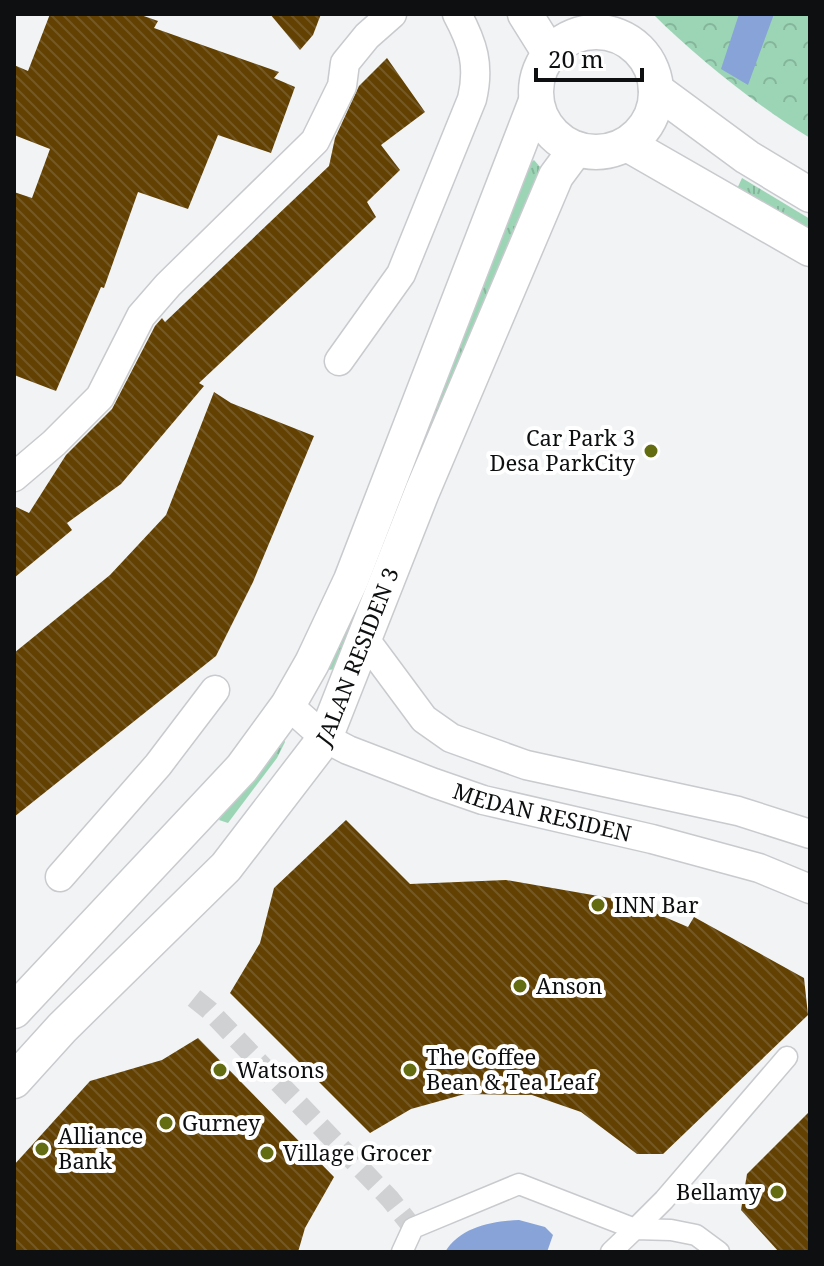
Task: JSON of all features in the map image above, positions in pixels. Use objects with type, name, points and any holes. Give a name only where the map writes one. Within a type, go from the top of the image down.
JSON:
[{"type":"street","points":[[14,477],[100,397],[126,343],[150,305],[315,141],[342,86],[345,63],[367,36],[392,14]]},
{"type":"street","points":[[339,361],[401,274],[472,99],[477,77],[471,43],[457,14]]},
{"type":"street","points":[[525,14],[550,54]]},
{"type":"street","points":[[588,23],[630,42],[643,55],[652,71],[656,90],[649,121],[627,144],[611,151],[593,153],[561,142],[549,131],[536,101],[536,84],[550,54],[563,42],[578,35],[588,23]]},
{"type":"street","points":[[656,90],[747,157],[810,195]]},
{"type":"street","name":"JALAN RESIDEN 3","points":[[14,1011],[242,768],[288,705],[312,663],[351,580],[536,101]]},
{"type":"street","points":[[627,144],[810,249]]},
{"type":"street","name":"JALAN RESIDEN 3","points":[[14,1081],[62,1028],[226,867],[325,738],[460,399],[556,176],[576,149]]},
{"type":"street","name":"MEDAN RESIDEN","points":[[364,638],[424,719],[451,738],[526,765],[738,811],[810,834]]},
{"type":"street","points":[[60,877],[158,765],[215,690]]},
{"type":"street","name":"MEDAN RESIDEN","points":[[288,705],[325,738],[348,750],[483,800],[652,839],[759,868],[810,889]]},
{"type":"street","points":[[611,1252],[664,1200],[787,1057]]},
{"type":"street","points":[[402,1252],[413,1228],[519,1184],[635,1229],[671,1230],[696,1235],[719,1252]]},
{"type":"green space","points":[[653,14],[810,14],[810,138],[728,80]]},
{"type":"green space","points":[[534,160],[541,168],[537,180],[336,669],[328,670],[328,660],[520,171]]},
{"type":"green space","points":[[742,178],[810,219],[810,234],[736,191]]},
{"type":"green space","points":[[283,735],[285,742],[277,758],[228,823],[219,820],[228,804]]},
{"type":"water","points":[[739,14],[774,14],[748,85],[721,69]]},
{"type":"water","points":[[519,1220],[545,1227],[553,1235],[547,1252],[445,1252],[451,1243],[468,1231],[488,1224]]},
{"type":"building","points":[[50,14],[138,14],[158,21],[154,28],[279,72],[274,78],[295,87],[271,153],[218,135],[188,209],[138,192],[104,288],[101,287],[56,391],[14,375],[14,192],[32,198],[50,149],[14,135],[14,65],[28,71]]},
{"type":"building","points":[[270,14],[321,14],[313,35],[300,50]]},
{"type":"building","points":[[387,58],[425,112],[381,145],[400,170],[367,202],[376,217],[199,383],[204,386],[121,484],[67,523],[72,530],[14,578],[14,506],[29,513],[66,455],[112,409],[162,318],[165,322],[329,166],[335,138],[359,86]]},
{"type":"building","points":[[214,392],[231,403],[314,436],[253,582],[216,656],[14,817],[14,653],[110,575],[166,515]]},
{"type":"building","name":"Anson","points":[[346,820],[410,884],[506,880],[627,901],[688,927],[694,917],[804,978],[808,1015],[663,1154],[637,1154],[581,1112],[532,1095],[465,1094],[411,1109],[370,1133],[230,993],[260,943],[274,888]]},
{"type":"building","name":"Gurney","points":[[198,1038],[334,1177],[305,1228],[298,1252],[14,1252],[14,1165],[90,1081],[162,1060]]},
{"type":"building","name":"Bellamy","points":[[810,1111],[810,1252],[779,1252],[741,1210],[747,1174]]},
{"type":"tunnel","points":[[194,998],[390,1199],[413,1228]]},
{"type":"place","name":"Car Park 3 Desa ParkCity","points":[[651,451]]},
{"type":"place","name":"INN Bar","points":[[598,905]]},
{"type":"place","name":"Anson","points":[[520,986]]},
{"type":"place","name":"Watsons","points":[[220,1070]]},
{"type":"place","name":"The Coffee Bean & Tea Leaf","points":[[410,1070]]},
{"type":"place","name":"Gurney","points":[[166,1123]]},
{"type":"place","name":"Alliance Bank","points":[[42,1149]]},
{"type":"place","name":"Village Grocer","points":[[267,1153]]},
{"type":"place","name":"Bellamy","points":[[777,1192]]}]
